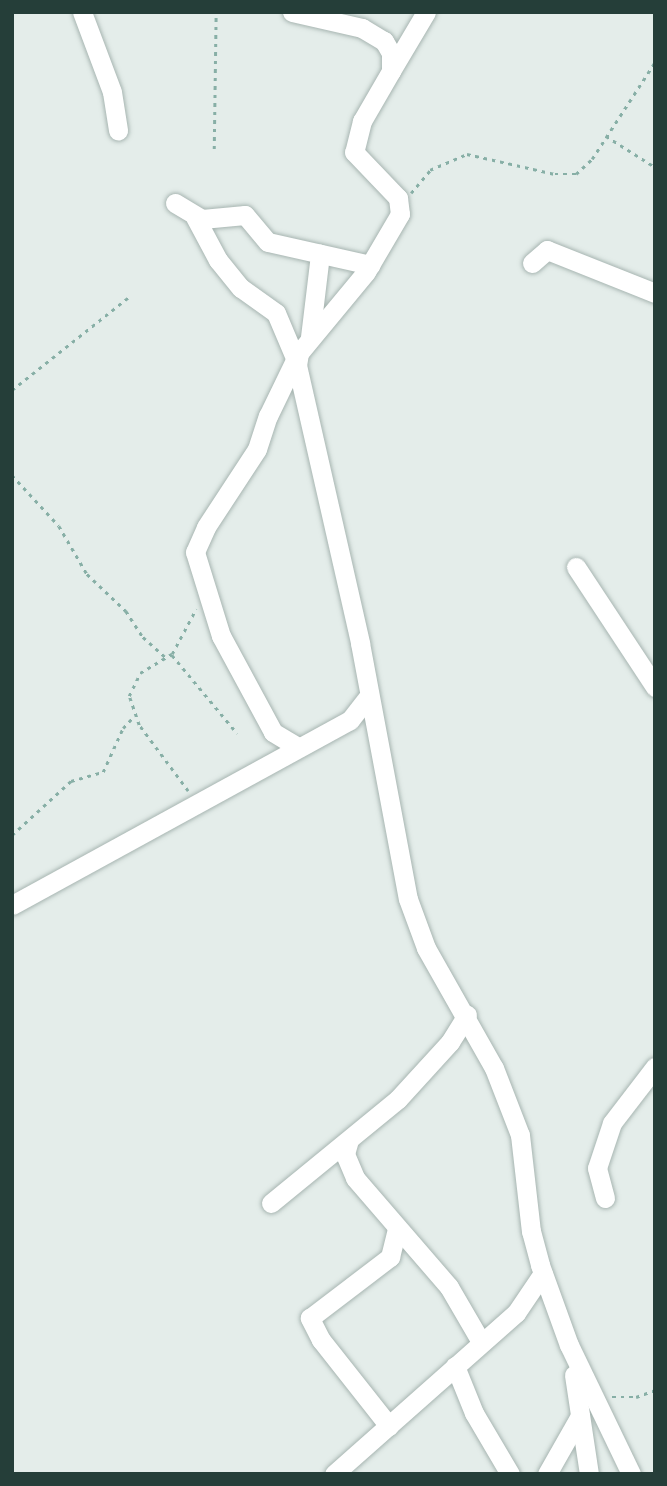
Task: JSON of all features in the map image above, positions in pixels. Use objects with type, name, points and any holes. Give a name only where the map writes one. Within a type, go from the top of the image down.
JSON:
[{"type":"street","points":[[82,12],[112,92],[118,131]]},
{"type":"street","points":[[292,12],[362,28],[384,41],[391,53],[391,71]]},
{"type":"street","points":[[285,745],[221,636],[196,561],[198,541],[254,455],[301,349],[370,265],[401,206],[355,152],[362,121],[426,12]]},
{"type":"street","points":[[384,41],[411,39]]},
{"type":"street","points":[[175,203],[195,217],[218,260],[241,288],[276,313],[301,349]]},
{"type":"street","points":[[195,217],[245,215],[268,242],[370,265]]},
{"type":"street","points":[[532,263],[547,250],[655,293]]},
{"type":"street","points":[[320,254],[297,365],[314,452],[338,539],[408,899],[426,948],[467,1015],[520,1135],[531,1231],[543,1273],[569,1345],[631,1474]]},
{"type":"street","points":[[576,567],[655,687]]},
{"type":"street","points":[[12,905],[199,804],[285,745],[350,720],[368,697]]},
{"type":"street","points":[[271,1203],[349,1140],[425,1072],[467,1015]]},
{"type":"street","points":[[605,1198],[597,1168],[612,1123],[655,1067]]},
{"type":"street","points":[[349,1140],[345,1154],[355,1178],[449,1287],[481,1342]]},
{"type":"street","points":[[388,1426],[321,1340],[310,1318],[390,1257],[397,1228]]},
{"type":"street","points":[[337,1473],[516,1313],[543,1273]]},
{"type":"street","points":[[569,1345],[589,1474]]},
{"type":"street","points":[[455,1366],[474,1413],[510,1474]]},
{"type":"street","points":[[547,1474],[580,1416]]},
{"type":"path","points":[[214,149],[216,12]]},
{"type":"path","points":[[401,206],[430,170],[453,157],[475,154],[566,176],[583,168],[655,62]]},
{"type":"path","points":[[607,136],[655,167]]},
{"type":"path","points":[[12,390],[129,297]]},
{"type":"path","points":[[12,474],[59,526],[87,574],[167,659]]},
{"type":"path","points":[[199,804],[134,716],[129,696],[134,679],[172,654],[192,619],[203,586]]},
{"type":"path","points":[[172,654],[237,733]]},
{"type":"path","points":[[12,835],[71,781],[103,772],[123,728],[134,716]]},
{"type":"path","points":[[592,1395],[624,1398],[655,1390]]}]
